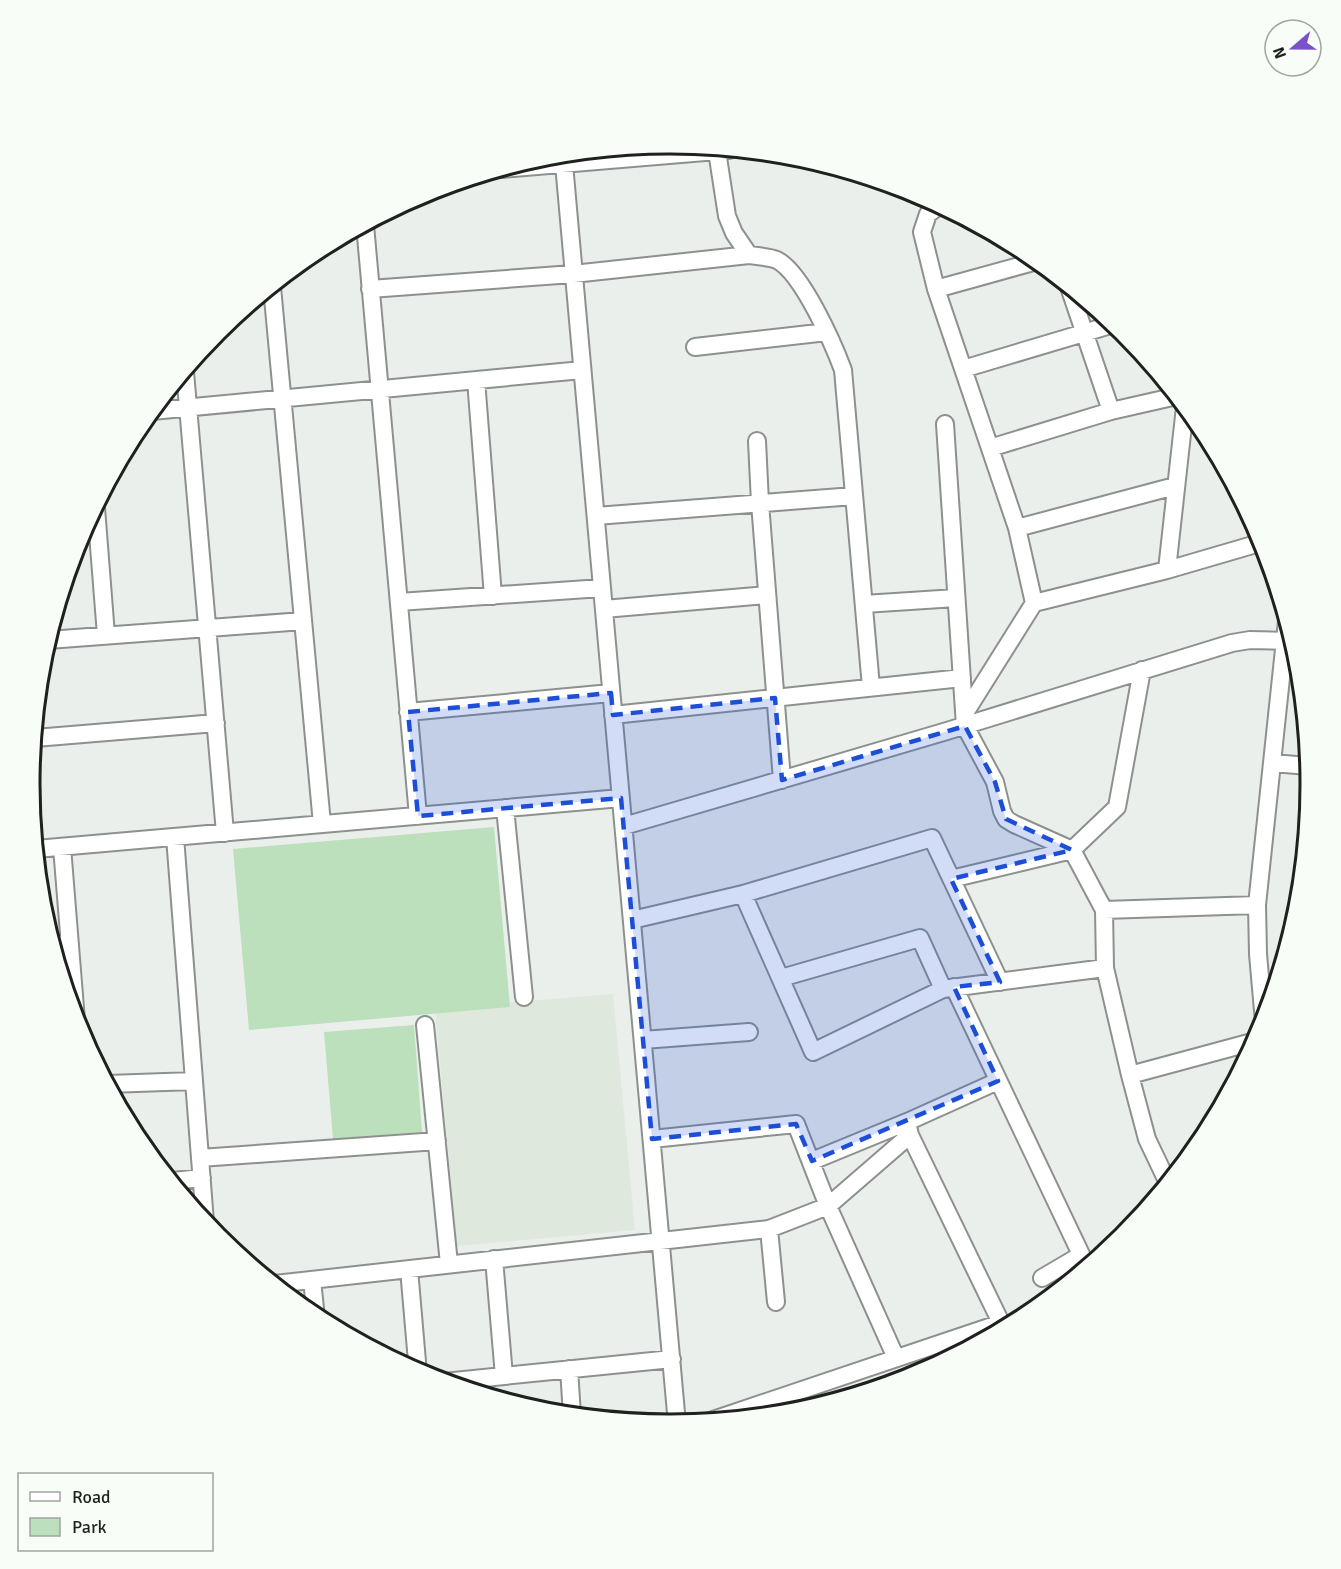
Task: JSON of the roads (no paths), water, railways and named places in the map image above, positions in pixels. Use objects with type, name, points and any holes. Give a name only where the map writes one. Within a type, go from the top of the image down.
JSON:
[{"type":"street","points":[[566,164],[675,154]]},
{"type":"street","points":[[723,157],[727,216],[734,234],[749,255]]},
{"type":"street","points":[[564,164],[676,1414]]},
{"type":"street","points":[[932,211],[928,214],[922,232],[936,290],[1017,528],[1034,603],[965,720]]},
{"type":"street","points":[[366,234],[418,816]]},
{"type":"street","points":[[370,289],[573,274],[749,255],[776,260],[792,273],[826,332],[843,370],[871,687]]},
{"type":"street","points":[[936,290],[1026,264]]},
{"type":"street","points":[[273,296],[322,824]]},
{"type":"street","points":[[1074,301],[1111,411]]},
{"type":"street","points":[[963,369],[1103,327]]},
{"type":"street","points":[[695,347],[826,332]]},
{"type":"street","points":[[164,410],[582,370]]},
{"type":"street","points":[[476,380],[493,596]]},
{"type":"street","points":[[186,383],[225,832]]},
{"type":"street","points":[[990,448],[1111,411],[1168,398]]},
{"type":"street","points":[[1167,570],[1183,419]]},
{"type":"street","points":[[945,424],[965,720],[995,782],[1006,819],[1072,850],[1104,910],[1106,968],[1130,1075],[1147,1139],[1164,1175]]},
{"type":"street","points":[[757,441],[782,780]]},
{"type":"street","points":[[1017,528],[1175,486]]},
{"type":"street","points":[[596,516],[854,496]]},
{"type":"street","points":[[97,523],[106,635]]},
{"type":"street","points":[[1034,603],[1167,570],[1254,545]]},
{"type":"street","points":[[399,602],[602,588]]},
{"type":"street","points":[[604,609],[767,596]]},
{"type":"street","points":[[864,604],[956,598]]},
{"type":"street","points":[[58,639],[303,621]]},
{"type":"street","points":[[624,826],[782,780],[965,720],[1232,643],[1250,640],[1283,641]]},
{"type":"street","points":[[1262,1001],[1257,905],[1272,763],[1287,657]]},
{"type":"street","points":[[951,879],[1072,850],[1117,807],[1142,670]]},
{"type":"street","points":[[614,715],[962,678]]},
{"type":"street","points":[[408,712],[611,693]]},
{"type":"street","points":[[43,737],[216,723]]},
{"type":"street","points":[[1272,763],[1300,765]]},
{"type":"street","points":[[44,848],[621,798]]},
{"type":"street","points":[[505,808],[524,997]]},
{"type":"street","points":[[175,837],[204,1208]]},
{"type":"street","points":[[632,920],[743,894],[932,838],[1000,982]]},
{"type":"street","points":[[62,847],[62,945]]},
{"type":"street","points":[[743,894],[813,1052],[949,988],[1106,968]]},
{"type":"street","points":[[1104,910],[1257,905]]},
{"type":"street","points":[[780,978],[920,938],[998,1081],[1084,1260]]},
{"type":"street","points":[[425,1025],[449,1264]]},
{"type":"street","points":[[643,1040],[749,1032]]},
{"type":"street","points":[[1130,1075],[1245,1044]]},
{"type":"street","points":[[117,1084],[194,1081]]},
{"type":"street","points":[[812,1161],[908,1128],[998,1081]]},
{"type":"street","points":[[652,1139],[796,1124],[828,1206],[896,1358]]},
{"type":"street","points":[[286,1283],[769,1229],[828,1206],[908,1128]]},
{"type":"street","points":[[908,1128],[1000,1321]]},
{"type":"street","points":[[200,1158],[437,1141]]},
{"type":"street","points":[[181,1180],[202,1178]]},
{"type":"street","points":[[769,1229],[776,1302]]},
{"type":"street","points":[[494,1259],[504,1376]]},
{"type":"street","points":[[1042,1278],[1081,1262]]},
{"type":"street","points":[[409,1269],[417,1362]]},
{"type":"street","points":[[312,1280],[315,1304]]},
{"type":"street","points":[[756,1408],[896,1358],[980,1333]]},
{"type":"street","points":[[478,1384],[504,1376],[672,1359]]},
{"type":"street","points":[[569,1369],[571,1406]]}]
